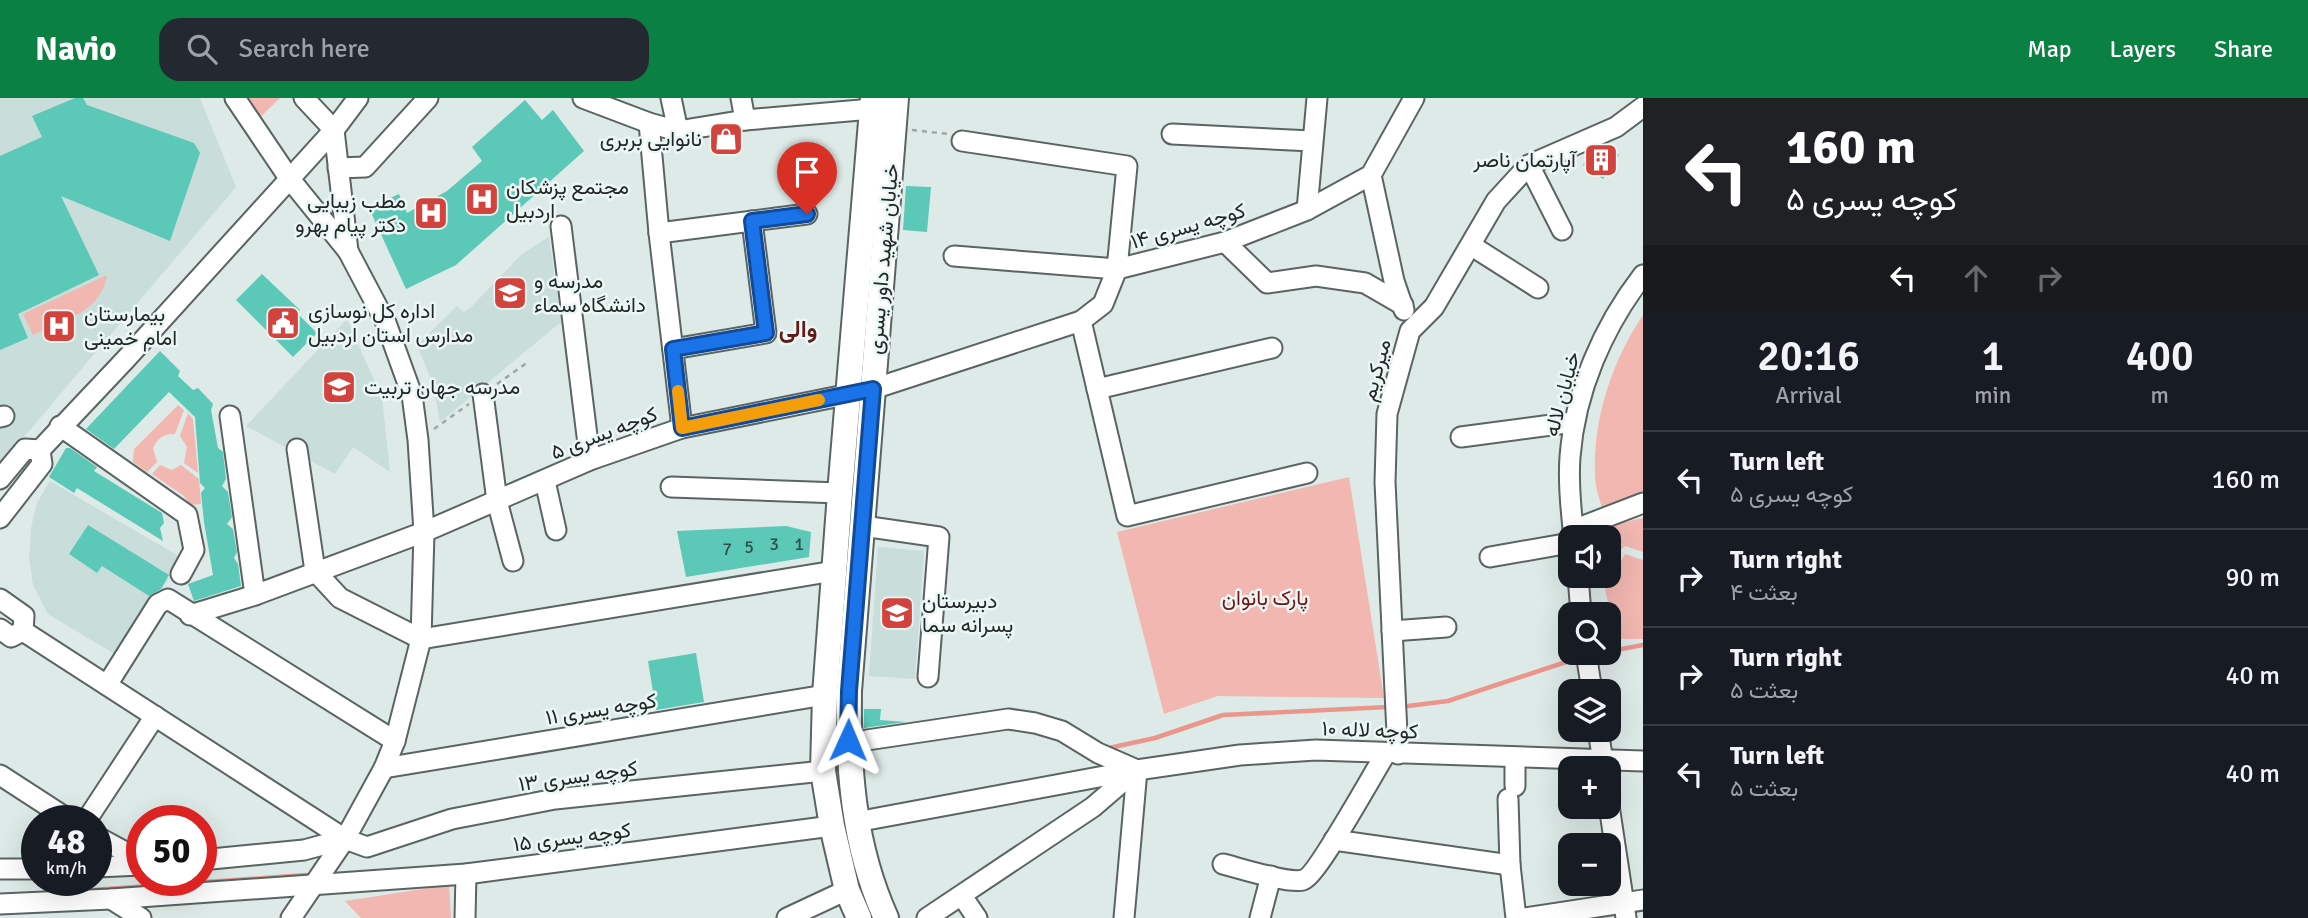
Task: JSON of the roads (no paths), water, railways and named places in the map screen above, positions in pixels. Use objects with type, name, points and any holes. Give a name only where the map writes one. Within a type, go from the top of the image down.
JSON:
[{"type":"main road","name":"خیابان شهید داور یسری","points":[[886,918],[865,862],[844,824],[823,771],[825,695],[840,493],[861,392],[897,98]]},
{"type":"main road","name":"خیابان شهید داور یسری","points":[[859,918],[847,890],[844,824],[849,766],[849,691],[863,526],[861,392],[873,104]]},
{"type":"street","points":[[234,98],[289,178],[348,251],[386,323],[412,395],[418,440],[424,532],[421,639],[395,741],[384,768],[345,839],[291,918]]},
{"type":"street","points":[[304,98],[334,130],[348,251]]},
{"type":"street","points":[[0,518],[42,464],[40,450],[60,426],[125,360],[334,130],[358,98]]},
{"type":"street","points":[[338,167],[365,167],[428,98]]},
{"type":"street","points":[[583,98],[678,131],[820,106],[873,104]]},
{"type":"street","points":[[671,98],[678,131]]},
{"type":"street","points":[[741,98],[745,120]]},
{"type":"street","points":[[1307,210],[1317,98]]},
{"type":"street","points":[[1410,331],[1395,281],[1371,175],[1414,98]]},
{"type":"street","name":"میرکریم","points":[[1392,754],[1392,631],[1385,482],[1387,414],[1410,331],[1434,307],[1496,201],[1528,165],[1616,127],[1643,107]]},
{"type":"street","points":[[649,123],[682,428]]},
{"type":"street","points":[[1172,134],[1312,141]]},
{"type":"street","points":[[954,256],[1117,269],[1127,166],[962,141]]},
{"type":"street","points":[[1528,165],[1562,230]]},
{"type":"street","name":"کوچه یسری ۱۴","points":[[861,392],[1081,321],[1103,304],[1117,269],[1225,242],[1307,210],[1371,175]]},
{"type":"street","points":[[659,233],[807,214]]},
{"type":"street","points":[[673,349],[766,333],[752,221]]},
{"type":"street","points":[[561,226],[590,460]]},
{"type":"street","points":[[1225,242],[1267,283],[1316,276],[1365,283],[1403,304]]},
{"type":"street","points":[[1472,246],[1538,288]]},
{"type":"street","name":"خیابان لاله","points":[[1572,525],[1570,459],[1574,422],[1596,351],[1625,299],[1643,275]]},
{"type":"street","points":[[1081,321],[1127,516],[1307,474]]},
{"type":"street","points":[[1097,390],[1272,348]]},
{"type":"street","name":"کوچه یسری ۵","points":[[190,615],[424,532],[590,460],[682,428],[861,392]]},
{"type":"street","points":[[483,394],[497,501],[513,561]]},
{"type":"street","points":[[230,416],[255,594]]},
{"type":"street","points":[[1461,437],[1574,422]]},
{"type":"street","points":[[60,426],[187,515],[194,550],[181,574]]},
{"type":"street","points":[[0,479],[25,449],[40,450]]},
{"type":"street","points":[[297,449],[315,571],[340,598],[421,639],[834,571]]},
{"type":"street","points":[[544,481],[556,530]]},
{"type":"street","points":[[671,487],[840,493]]},
{"type":"street","points":[[1597,525],[1643,503]]},
{"type":"street","points":[[863,526],[939,537],[928,677]]},
{"type":"street","points":[[1490,557],[1558,540]]},
{"type":"street","points":[[0,600],[24,617],[23,631]]},
{"type":"street","points":[[107,685],[158,604],[169,600],[395,741]]},
{"type":"street","points":[[1392,631],[1446,627]]},
{"type":"street","points":[[0,629],[11,637],[23,631]]},
{"type":"street","points":[[23,631],[345,839]]},
{"type":"street","name":"کوچه یسری ۱۱","points":[[384,768],[825,695]]},
{"type":"street","points":[[97,805],[155,716]]},
{"type":"street","points":[[867,740],[1008,719],[1035,723],[1062,732],[1098,753],[1137,770]]},
{"type":"street","name":"کوچه لاله ۱۰","points":[[844,824],[1137,770],[1240,755],[1316,750],[1558,760]]},
{"type":"street","points":[[1223,864],[1295,881],[1308,877],[1392,754]]},
{"type":"street","points":[[1515,757],[1510,865],[1516,918]]},
{"type":"street","name":"کوچه لاله ۱۰","points":[[1621,762],[1643,761]]},
{"type":"street","points":[[926,918],[1093,807],[1137,770]]},
{"type":"street","points":[[1124,918],[1137,770]]},
{"type":"street","name":"کوچه یسری ۱۳","points":[[345,839],[367,847],[452,819],[555,799],[823,771]]},
{"type":"street","points":[[0,775],[46,805]]},
{"type":"street","points":[[1525,918],[1631,907],[1612,819]]},
{"type":"street","name":"کوچه یسری ۱۵","points":[[0,904],[111,899],[466,874],[844,824]]},
{"type":"street","points":[[217,858],[304,850],[345,839]]},
{"type":"street","points":[[1334,840],[1510,865]]},
{"type":"street","points":[[0,869],[21,869]]},
{"type":"street","points":[[465,918],[466,874]]},
{"type":"street","points":[[1260,918],[1271,876]]},
{"type":"street","points":[[787,918],[847,890]]},
{"type":"street","points":[[962,896],[977,918]]},
{"type":"street","points":[[111,899],[141,918]]},
{"type":"street","points":[[58,918],[68,900]]},
{"type":"waterway","points":[[1621,649],[1643,645]]},
{"type":"waterway","points":[[1408,706],[1448,701],[1558,665]]},
{"type":"waterway","points":[[1109,748],[1155,738],[1223,715],[1388,707]]},
{"type":"waterway","points":[[112,889],[306,875]]},
{"type":"place","name":"نانوایی بربری","points":[[726,139]]},
{"type":"place","name":"آپارتمان ناصر","points":[[1601,160]]},
{"type":"place","name":"مجتمع پزشکان اردبیل","points":[[482,199]]},
{"type":"place","name":"مطب زیبایی دکتر پیام بهرو","points":[[431,213]]},
{"type":"place","name":"مدرسه و دانشگاه سماء","points":[[510,293]]},
{"type":"place","name":"اداره کل نوسازی مدارس استان اردبیل","points":[[283,323]]},
{"type":"place","name":"بیمارستان امام خمینی","points":[[59,326]]},
{"type":"place","name":"مدرسه جهان تربیت","points":[[339,387]]},
{"type":"place","name":"دبیرستان پسرانه سما","points":[[897,613]]},
{"type":"district","name":"والی","points":[[798,329]]},
{"type":"park label","name":"پارک بانوان","points":[[1265,598]]}]
